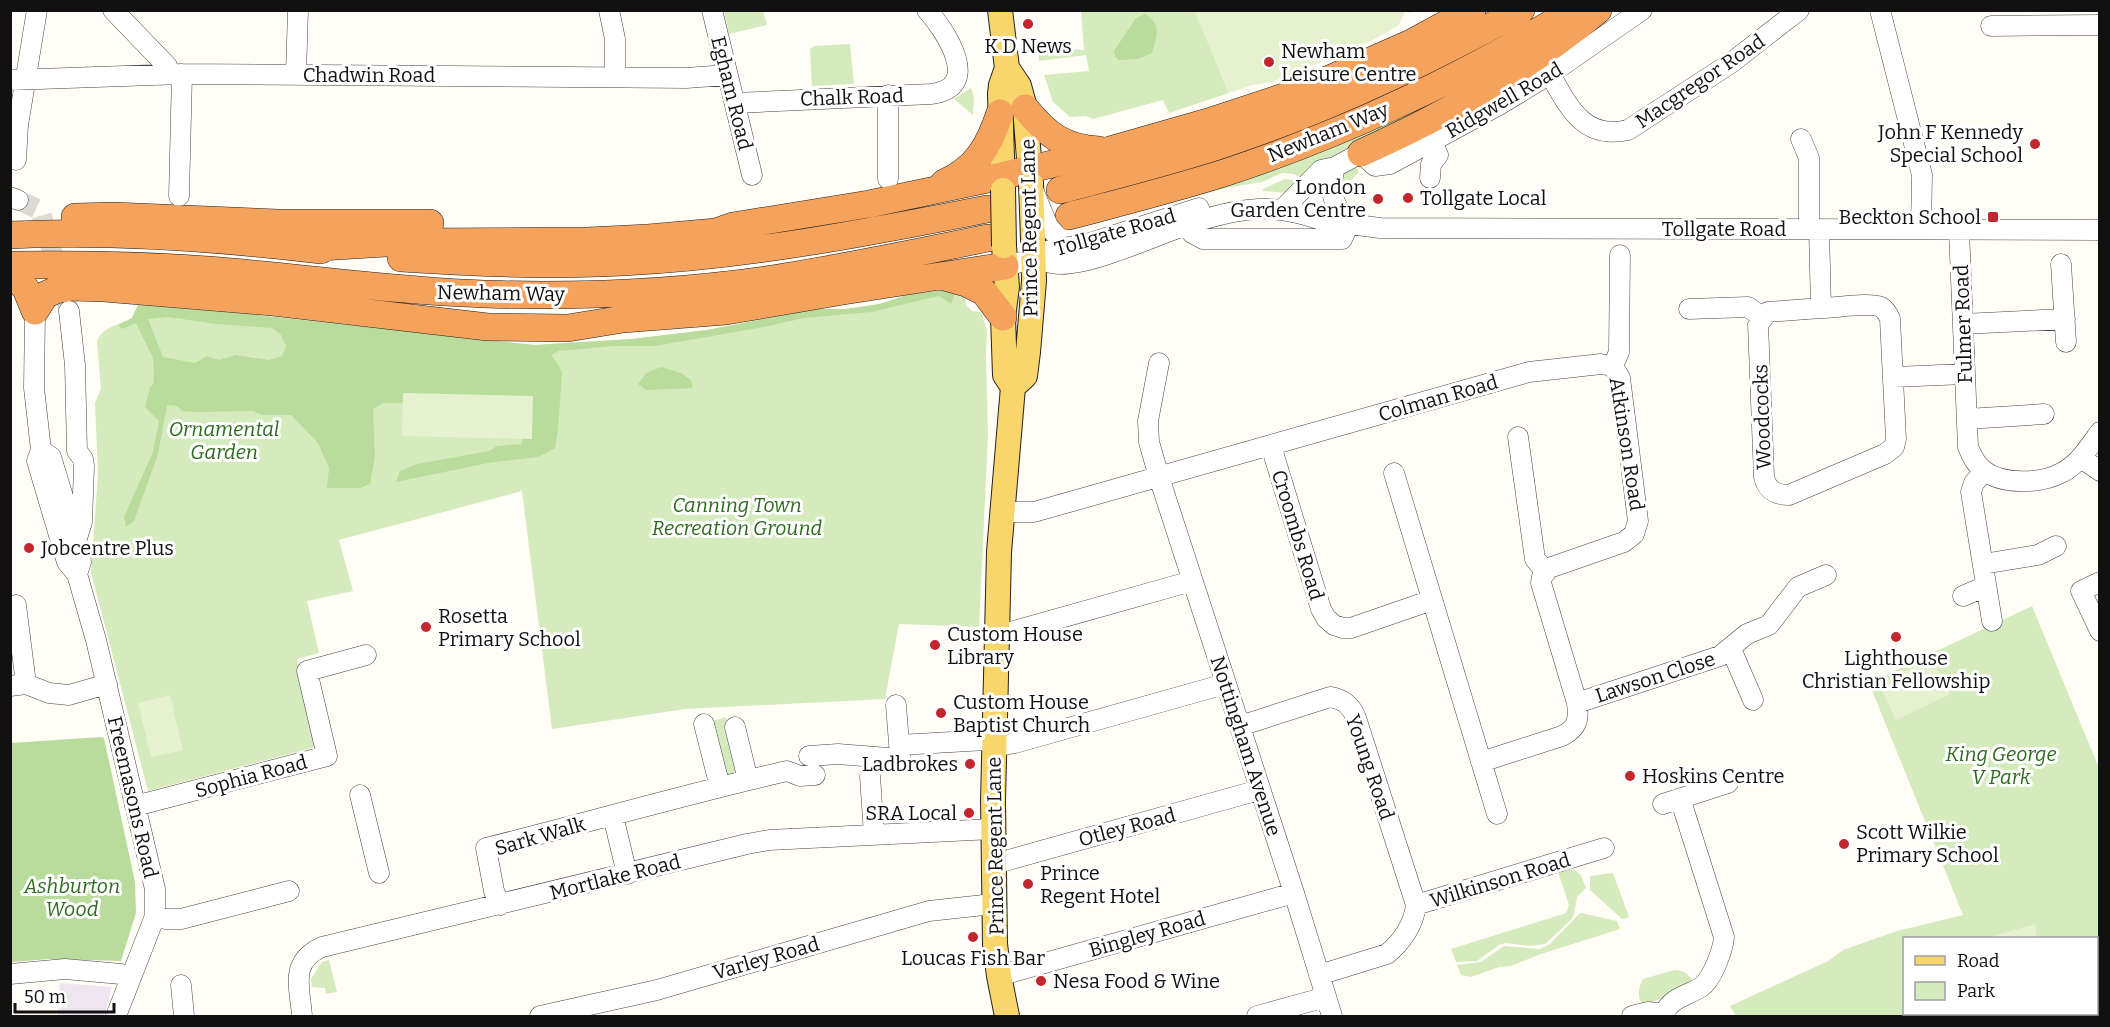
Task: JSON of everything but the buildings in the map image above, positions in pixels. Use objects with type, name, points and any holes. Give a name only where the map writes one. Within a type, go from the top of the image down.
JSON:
[{"type":"highway","points":[[304,248],[402,242],[587,241],[648,238],[716,232],[733,226],[806,216],[921,193],[997,191],[1110,150],[1208,122],[1302,91],[1410,43],[1472,10]]},
{"type":"highway","name":"Newham Way","points":[[1060,190],[1153,166],[1284,122],[1409,69],[1521,10]]},
{"type":"highway","name":"Newham Way","points":[[1048,237],[1161,192],[1228,171],[1347,126],[1485,61],[1574,10]]},
{"type":"highway","points":[[1361,153],[1402,135],[1480,94],[1539,57],[1598,10]]},
{"type":"highway","points":[[921,193],[958,177],[986,147],[1013,111],[1066,144],[1085,149],[1110,150]]},
{"type":"highway","name":"Newham Way","points":[[10,235],[127,235],[199,238],[372,256],[482,263],[537,265],[623,262],[770,248],[895,227],[997,191]]},
{"type":"highway","points":[[13,205],[114,216],[278,223],[714,222],[733,226]]},
{"type":"highway","points":[[35,311],[45,295],[56,290],[70,287],[104,288],[283,303],[489,327],[568,328],[623,320],[726,311],[942,277],[999,250]]},
{"type":"highway","name":"Newham Way","points":[[10,265],[141,266],[209,270],[414,290],[555,295],[694,288],[999,250]]},
{"type":"highway","points":[[10,271],[26,289],[35,311]]},
{"type":"highway","points":[[942,277],[966,283],[984,292],[1003,317]]},
{"type":"highway","points":[[414,290],[499,309],[623,320]]},
{"type":"main road","name":"Prince Regent Lane","points":[[1000,10],[1007,68],[1019,86],[997,191],[999,250],[1006,287],[1003,317],[1005,375],[1013,387],[1002,512],[996,633],[993,829],[993,904],[999,976],[1007,1017]]},
{"type":"main road","name":"Prince Regent Lane","points":[[1013,111],[1030,179],[1048,237],[1033,300],[1025,376],[1013,387]]},
{"type":"street","points":[[16,160],[18,80],[38,10]]},
{"type":"street","points":[[113,10],[175,74],[179,195]]},
{"type":"street","points":[[296,74],[298,10]]},
{"type":"street","points":[[609,10],[615,39],[615,77]]},
{"type":"street","name":"Egham Road","points":[[712,10],[752,175]]},
{"type":"street","name":"Chalk Road","points":[[735,103],[938,93],[949,88],[957,71],[957,60],[949,40],[927,10]]},
{"type":"street","name":"Ridgwell Road","points":[[1361,153],[1370,164],[1383,166],[1390,164],[1550,75],[1642,10]]},
{"type":"street","name":"Macgregor Road","points":[[1550,75],[1584,124],[1601,132],[1614,133],[1628,130],[1731,63],[1799,10]]},
{"type":"street","points":[[1880,10],[1922,175],[1921,229]]},
{"type":"street","points":[[2001,21],[2058,18],[2100,25]]},
{"type":"street","name":"Chadwin Road","points":[[18,80],[175,74],[687,78],[727,75]]},
{"type":"street","points":[[888,95],[888,178]]},
{"type":"street","points":[[1801,139],[1809,158],[1821,308]]},
{"type":"street","points":[[1430,178],[1431,164],[1438,155],[1432,142]]},
{"type":"street","points":[[1287,205],[1321,170],[1335,167],[1361,153]]},
{"type":"street","points":[[1335,167],[1331,194],[1336,207],[1346,221]]},
{"type":"street","name":"Tollgate Road","points":[[1048,237],[1047,251],[1081,244],[1242,197],[1268,195],[1287,205]]},
{"type":"street","name":"Tollgate Road","points":[[1048,237],[1060,264],[1076,262],[1135,245],[1186,225],[1232,211],[1287,205],[1310,205],[1346,221],[1374,228],[2100,230]]},
{"type":"street","name":"Tollgate Road","points":[[1186,225],[1192,233],[1203,239],[1342,239],[1346,221]]},
{"type":"street","name":"Fulmer Road","points":[[1959,230],[1968,447],[1974,461],[1983,471]]},
{"type":"street","points":[[999,250],[1048,237],[1081,244]]},
{"type":"street","points":[[1613,366],[1619,352],[1620,255]]},
{"type":"street","points":[[2061,264],[2066,342]]},
{"type":"street","name":"Woodcocks","points":[[1871,306],[1880,307],[1887,312],[1890,319],[1894,377],[1896,439],[1894,447],[1876,458],[1789,495],[1776,494],[1766,484],[1764,477],[1758,324],[1762,317],[1776,310],[1821,308],[1871,306]]},
{"type":"street","points":[[1689,309],[1748,307],[1762,317]]},
{"type":"street","name":"Freemasons Road","points":[[35,311],[34,388],[41,450],[37,460],[67,562],[77,574],[107,684],[154,889],[155,916],[116,1017]]},
{"type":"street","name":"Freemasons Road","points":[[69,311],[75,365],[77,451],[83,459],[84,466],[82,522],[77,538]]},
{"type":"street","points":[[1963,324],[2064,319]]},
{"type":"street","points":[[1159,363],[1148,421],[1149,442],[1159,477]]},
{"type":"street","name":"Colman Road","points":[[1002,512],[1034,512],[1529,372],[1601,364],[1613,366]]},
{"type":"street","name":"Atkinson Road","points":[[1545,571],[1624,542],[1634,534],[1638,521],[1620,378],[1613,366]]},
{"type":"street","points":[[1894,377],[1965,374]]},
{"type":"street","points":[[1967,419],[2044,414]]},
{"type":"street","points":[[1992,621],[1971,492],[1974,483],[1983,471],[2001,479],[2033,480],[2062,473],[2081,458],[2100,432]]},
{"type":"street","points":[[1481,762],[1567,733],[1578,718],[1577,703],[1542,589],[1542,577],[1545,571],[1535,559],[1518,437]]},
{"type":"street","name":"Croombs Road","points":[[1271,446],[1326,618],[1334,625],[1351,628],[1432,600]]},
{"type":"street","name":"Freemasons Road","points":[[41,450],[51,457],[77,538],[81,562],[77,574]]},
{"type":"street","name":"Freemasons Road","points":[[55,518],[68,482],[70,459],[77,451]]},
{"type":"street","points":[[2081,458],[2100,471]]},
{"type":"street","points":[[1394,473],[1497,814]]},
{"type":"street","name":"Nottingham Avenue","points":[[1159,477],[1332,1017]]},
{"type":"street","points":[[1983,564],[2038,555],[2056,546]]},
{"type":"street","name":"Lawson Close","points":[[1577,703],[1720,657],[1739,639],[1769,625],[1798,587],[1826,575]]},
{"type":"street","points":[[996,633],[1007,633],[1192,581]]},
{"type":"street","points":[[2100,582],[2081,591],[2100,631]]},
{"type":"street","points":[[1963,596],[1986,586]]},
{"type":"street","points":[[16,605],[18,685],[49,693],[69,694],[107,684]]},
{"type":"street","name":"Lawson Close","points":[[1731,649],[1753,700]]},
{"type":"street","name":"Sophia Road","points":[[135,806],[327,756],[307,671],[366,655]]},
{"type":"street","name":"Sark Walk","points":[[500,905],[486,848],[787,771],[800,776],[812,766],[838,754],[900,757],[986,740],[1004,745],[1016,743],[1225,684]]},
{"type":"street","name":"Young Road","points":[[1240,726],[1330,697],[1338,698],[1348,704],[1356,718],[1416,905]]},
{"type":"street","points":[[896,705],[900,757]]},
{"type":"street","points":[[704,724],[720,787]]},
{"type":"street","points":[[735,727],[748,780]]},
{"type":"street","points":[[870,776],[874,835]]},
{"type":"street","points":[[1632,1017],[1648,1012],[1664,1015],[1671,1003],[1704,986],[1722,951],[1724,937],[1671,801],[1728,783]]},
{"type":"street","name":"Otley Road","points":[[994,861],[1005,861],[1259,790]]},
{"type":"street","points":[[360,795],[379,873]]},
{"type":"street","name":"Sark Walk","points":[[613,816],[627,874]]},
{"type":"street","name":"Mortlake Road","points":[[302,1017],[300,967],[303,959],[322,947],[769,840],[993,829]]},
{"type":"street","name":"Wilkinson Road","points":[[1319,975],[1387,954],[1409,927],[1416,905],[1604,848]]},
{"type":"street","points":[[155,916],[165,919],[181,919],[288,891]]},
{"type":"street","name":"Bingley Road","points":[[999,976],[1294,893]]},
{"type":"street","name":"Varley Road","points":[[540,1017],[657,990],[929,911],[993,904]]},
{"type":"street","points":[[10,974],[65,969],[121,974],[130,977]]},
{"type":"street","points":[[181,985],[183,1017]]},
{"type":"street","points":[[1257,1017],[1326,997]]},
{"type":"shaded area","points":[[60,983],[112,987],[104,1016],[58,1016]]},
{"type":"green space","points":[[724,11],[763,11],[767,25],[729,34]]},
{"type":"green space","points":[[1081,11],[1195,11],[1229,93],[1169,113],[1163,100],[1093,119],[1086,116],[1070,117],[1053,102],[1044,75],[1089,71],[1086,55],[1039,61],[1039,48],[1084,50]]},
{"type":"green space","name":"Newham Leisure Centre","points":[[1195,11],[1413,11],[1412,13],[1405,12],[1398,26],[1371,41],[1272,82],[1252,85],[1229,93]]},
{"type":"green space","points":[[1145,14],[1154,22],[1157,32],[1152,53],[1138,59],[1118,60],[1114,51],[1135,19]]},
{"type":"green space","points":[[850,44],[854,84],[812,86],[810,49],[814,46]]},
{"type":"green space","points":[[1499,69],[1303,179],[1294,174],[1282,173],[1262,182],[1231,187],[1165,204]]},
{"type":"green space","points":[[971,88],[974,96],[973,115],[954,99]]},
{"type":"green space","points":[[1354,164],[1359,172],[1346,186],[1338,189],[1341,176]]},
{"type":"green space","points":[[1285,179],[1293,180],[1298,184],[1291,193],[1263,191],[1263,189]]},
{"type":"green space","name":"Canning Town Recreation Ground","points":[[944,290],[965,295],[966,305],[972,311],[981,312],[987,330],[988,435],[979,627],[899,624],[885,699],[685,709],[552,729],[522,491],[339,540],[353,591],[307,601],[319,653],[297,659],[317,744],[312,748],[148,791],[91,572],[98,474],[95,403],[101,389],[97,342],[102,333],[132,318],[138,305],[247,314],[534,345],[632,339],[707,330],[816,309],[846,309],[880,304],[907,295]]},
{"type":"green space","points":[[944,290],[956,291],[951,304],[939,296],[871,312],[804,318],[655,346],[614,346],[559,351],[551,355],[562,373],[555,448],[538,457],[488,463],[396,482],[400,471],[417,464],[489,451],[497,446],[521,444],[527,429],[491,403],[383,403],[373,409],[375,457],[370,484],[360,488],[327,488],[329,468],[318,443],[291,415],[263,415],[252,411],[182,411],[177,406],[167,405],[158,454],[134,521],[126,527],[124,517],[153,452],[159,421],[145,407],[150,387],[154,383],[153,358],[136,323],[122,329],[118,325],[132,318],[138,305],[247,314],[534,345],[632,339],[707,330],[816,309],[846,309],[880,304],[907,295]],"holes":[[[168,317],[216,324],[272,328],[281,335],[286,346],[282,356],[268,360],[236,355],[219,360],[207,356],[195,363],[163,357],[148,319]]]},
{"type":"green space","points":[[661,367],[681,373],[691,380],[693,388],[646,390],[638,384],[646,373]]},
{"type":"green space","points":[[403,393],[533,396],[532,439],[402,436]]},
{"type":"green space","name":"King George V Park","points":[[2032,606],[2099,768],[2099,1016],[1736,1016],[1730,1006],[1828,961],[1843,950],[1897,931],[1963,915],[1869,683]]},
{"type":"green space","points":[[1932,658],[1950,694],[1896,720],[1879,684]]},
{"type":"green space","points":[[170,695],[183,750],[151,757],[138,703]]},
{"type":"green space","points":[[726,717],[740,775],[726,778],[712,721]]},
{"type":"green space","name":"Ashburton Wood","points":[[104,738],[135,882],[136,913],[121,961],[50,959],[11,962],[11,743]]},
{"type":"green space","points":[[1573,869],[1581,875],[1586,888],[1577,897],[1571,920],[1545,944],[1531,946],[1505,943],[1477,961],[1456,962],[1451,949],[1566,913],[1569,905],[1558,872]]},
{"type":"green space","points":[[1613,873],[1629,917],[1622,919],[1590,890],[1590,876]]},
{"type":"green space","points":[[1581,913],[1617,921],[1620,929],[1511,966],[1499,967],[1471,977],[1461,975],[1457,965],[1481,962],[1504,946],[1540,949],[1550,944]]},
{"type":"green space","points":[[2035,924],[2037,937],[1990,937]]},
{"type":"green space","points":[[329,960],[337,992],[326,994],[325,988],[312,987],[311,979],[322,962]]},
{"type":"green space","points":[[1674,970],[1686,973],[1694,983],[1643,1006],[1639,992],[1643,979]]},
{"type":"green space","points":[[1936,1015],[2040,1015],[2037,1016]]},
{"type":"tunnel","points":[[18,200],[40,210],[69,311]]},
{"type":"place","name":"K D News","points":[[1028,24]]},
{"type":"place","name":"Newham Leisure Centre","points":[[1269,62]]},
{"type":"place","name":"John F Kennedy Special School","points":[[2035,144]]},
{"type":"place","name":"Tollgate Local","points":[[1408,198]]},
{"type":"place","name":"London Garden Centre","points":[[1378,199]]},
{"type":"place","name":"Beckton School","points":[[1993,217]]},
{"type":"place","name":"Jobcentre Plus","points":[[29,548]]},
{"type":"place","name":"Rosetta Primary School","points":[[426,627]]},
{"type":"place","name":"Lighthouse Christian Fellowship","points":[[1896,637]]},
{"type":"place","name":"Custom House Library","points":[[935,645]]},
{"type":"place","name":"Custom House Baptist Church","points":[[941,713]]},
{"type":"place","name":"Ladbrokes","points":[[970,764]]},
{"type":"place","name":"Hoskins Centre","points":[[1630,776]]},
{"type":"place","name":"SRA Local","points":[[969,813]]},
{"type":"place","name":"Scott Wilkie Primary School","points":[[1844,844]]},
{"type":"place","name":"Prince Regent Hotel","points":[[1028,884]]},
{"type":"place","name":"Loucas Fish Bar","points":[[973,937]]},
{"type":"place","name":"Nesa Food & Wine","points":[[1041,981]]},
{"type":"park label","name":"Ornamental Garden","points":[[224,440]]}]
